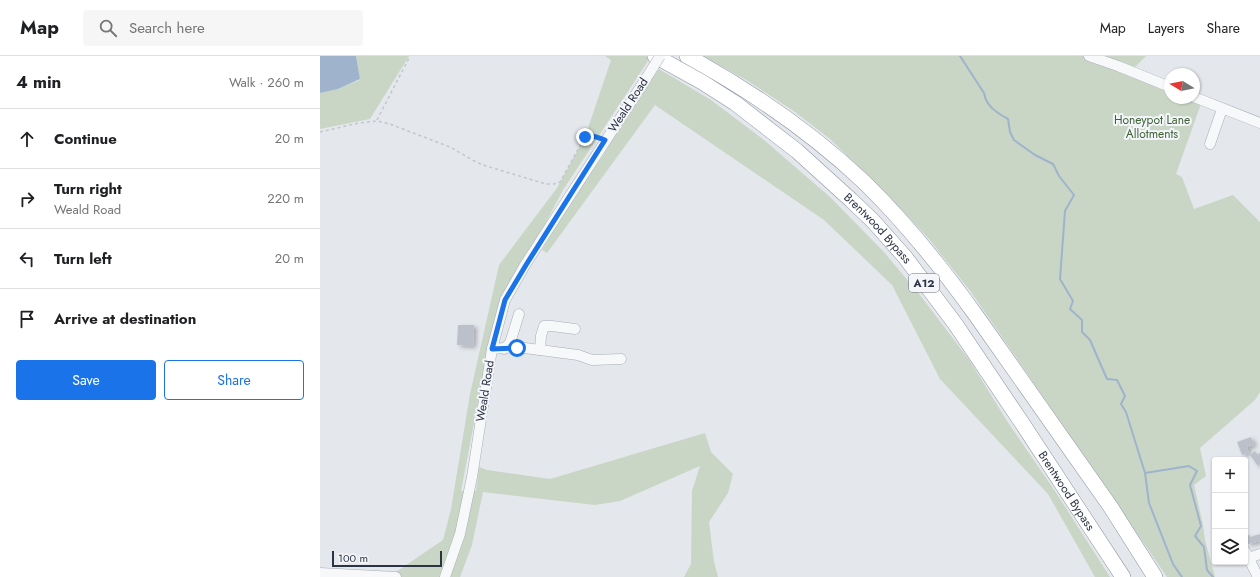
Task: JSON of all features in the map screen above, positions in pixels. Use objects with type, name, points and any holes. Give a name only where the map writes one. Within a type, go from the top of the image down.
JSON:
[{"type":"highway","name":"Brentwood Bypass","points":[[654,56],[702,82],[735,103],[828,178],[873,221],[896,247],[956,325],[1123,577]]},
{"type":"highway","name":"Brentwood Bypass","points":[[687,56],[734,84],[794,124],[835,156],[864,183],[905,226],[980,320],[1110,506],[1156,577]]},
{"type":"street","name":"Weald Road","points":[[446,577],[460,534],[472,477],[492,349],[505,300],[605,140],[660,56]]},
{"type":"street","points":[[1089,56],[1164,85]]},
{"type":"street","points":[[1200,100],[1260,123]]},
{"type":"street","points":[[1210,144],[1222,109]]},
{"type":"street","points":[[504,350],[510,342],[519,314]]},
{"type":"street","points":[[540,350],[541,336],[544,326],[576,329]]},
{"type":"street","points":[[492,349],[504,350],[517,348],[540,350],[578,355],[592,360],[621,359]]},
{"type":"street","points":[[1248,554],[1260,554]]},
{"type":"street","points":[[1248,556],[1258,577]]},
{"type":"street","points":[[320,573],[396,577]]},
{"type":"path","points":[[377,121],[410,56]]},
{"type":"path","points":[[320,132],[359,123],[377,121],[390,124],[446,145],[486,166],[546,184],[560,182],[585,137],[592,136],[605,140]]},
{"type":"green space","points":[[356,56],[409,56],[370,119],[320,129],[320,93],[338,89],[360,80]]},
{"type":"green space","points":[[605,56],[646,56],[650,58],[563,190],[536,241],[511,280],[484,371],[461,491],[476,491],[479,467],[487,470],[550,479],[705,433],[711,452],[733,474],[728,493],[709,522],[714,562],[718,577],[684,577],[691,564],[692,491],[700,466],[620,501],[595,505],[483,492],[472,545],[460,577],[320,577],[390,576],[443,540],[451,509],[470,394],[499,265],[557,188],[585,137],[611,60]]},
{"type":"green space","name":"Honeypot Lane Allotments","points":[[703,56],[1086,56],[1164,85],[1164,104],[1200,104],[1200,100],[1202,101],[1176,174],[1182,177],[1194,209],[1233,195],[1260,222],[1260,392],[1255,400],[1200,448],[1206,476],[1194,485],[1205,540],[1215,577],[1167,577],[971,292],[929,239],[886,193],[830,139],[795,112],[748,81]]},
{"type":"green space","points":[[1097,56],[1146,56],[1134,68]]},
{"type":"green space","points":[[659,69],[711,100],[764,140],[830,197],[883,251],[920,295],[970,361],[1007,421],[1055,491],[1110,577],[1095,577],[1048,494],[940,379],[892,285],[824,220],[655,105],[547,253],[542,250],[567,208]]},
{"type":"water","points":[[320,56],[356,56],[360,79],[338,89],[320,93]]},
{"type":"building","points":[[458,325],[474,325],[473,346],[457,345]]},
{"type":"building","points":[[1251,437],[1254,445],[1247,447],[1249,453],[1242,455],[1237,442]]},
{"type":"building","points":[[1255,451],[1258,455],[1260,453],[1260,464],[1258,466],[1250,455]]},
{"type":"building","points":[[1260,534],[1260,541],[1248,544],[1248,536],[1250,535],[1250,537]]},
{"type":"waterway","points":[[960,56],[984,93],[987,102],[996,112],[1008,119],[1010,132],[1014,140],[1035,155],[1053,164],[1059,176],[1074,195],[1065,211],[1060,279],[1073,301],[1070,309],[1082,320],[1082,332],[1090,340],[1107,379],[1117,380],[1125,396],[1121,404],[1126,412],[1145,473],[1149,503],[1173,564],[1182,577]]},
{"type":"waterway","points":[[1145,473],[1189,466],[1197,471],[1190,485],[1201,526],[1195,536],[1204,547],[1207,570],[1213,577]]},
{"type":"route","points":[[517,348],[504,350],[492,349],[505,300],[605,140],[592,136],[585,137]]}]
